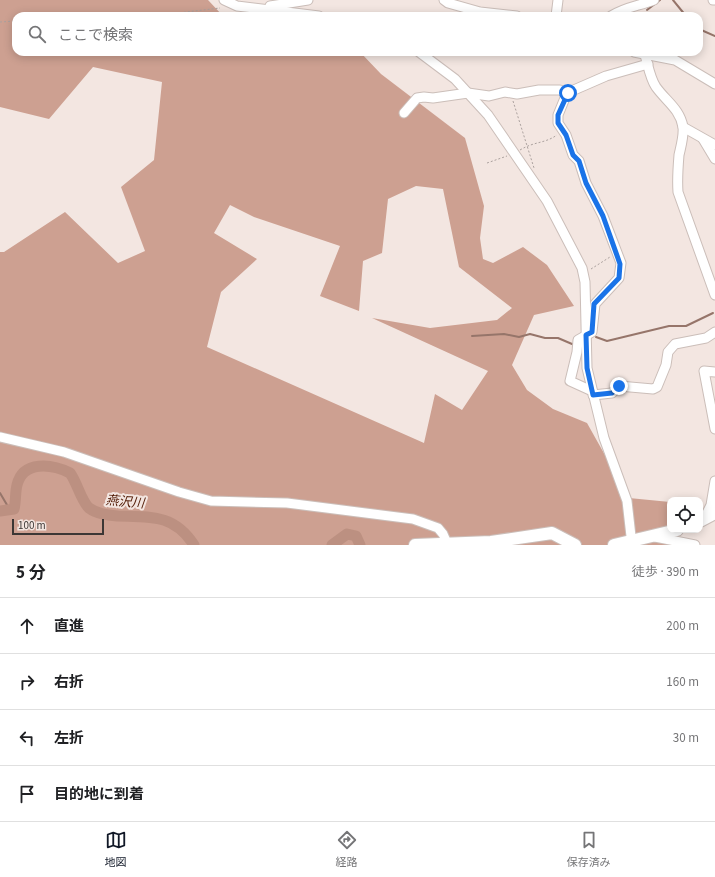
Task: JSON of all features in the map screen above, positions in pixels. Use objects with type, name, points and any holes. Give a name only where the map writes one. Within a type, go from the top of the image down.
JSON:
[{"type":"main road","points":[[415,545],[491,542],[552,532],[575,545]]},
{"type":"main road","points":[[614,545],[655,541],[671,533]]},
{"type":"street","points":[[259,8],[308,0]]},
{"type":"street","points":[[444,0],[448,3],[480,12]]},
{"type":"street","points":[[556,12],[558,0]]},
{"type":"street","points":[[619,12],[628,7],[642,5],[654,0]]},
{"type":"street","points":[[223,4],[289,12]]},
{"type":"street","points":[[424,56],[455,79],[488,115],[547,201],[582,268],[586,282],[587,368],[604,438],[627,502],[632,543]]},
{"type":"street","points":[[641,56],[647,59],[652,80],[656,88],[676,108],[683,128],[677,179],[678,192],[715,294]]},
{"type":"street","points":[[715,84],[675,60],[660,56],[647,59],[568,93],[558,115],[558,123],[573,155],[579,161],[586,183],[603,216],[620,264],[619,278],[594,304],[592,332],[578,340],[577,352],[570,381],[593,393],[612,393],[619,386],[653,389],[657,387],[666,365],[668,352],[674,344],[706,338],[715,332]]},
{"type":"street","points":[[404,113],[417,98],[433,98],[468,94],[489,96],[505,92],[517,94],[539,90],[560,90],[568,93]]},
{"type":"street","points":[[683,128],[715,145]]},
{"type":"street","points":[[703,139],[715,158]]},
{"type":"street","points":[[715,372],[704,371],[715,429]]},
{"type":"street","points":[[0,437],[64,452],[179,492],[211,501],[287,503],[413,519],[438,528],[443,534],[447,543]]},
{"type":"street","points":[[706,518],[711,505],[715,481]]},
{"type":"street","points":[[655,541],[695,545]]},
{"type":"path","points":[[176,12],[223,4]]},
{"type":"path","points":[[0,22],[12,21]]},
{"type":"path","points":[[487,164],[515,153],[536,142],[547,142],[563,131]]},
{"type":"shaded area","points":[[0,0],[208,0],[219,12],[12,12],[12,56],[364,56],[381,74],[465,138],[484,206],[480,238],[483,259],[493,263],[523,247],[547,265],[574,306],[534,315],[512,365],[527,390],[553,409],[587,423],[629,498],[667,502],[667,533],[677,533],[679,545],[0,545],[0,252],[4,252],[65,212],[118,263],[145,251],[121,187],[154,160],[162,82],[93,67],[49,119],[0,107]],"holes":[[[416,186],[443,189],[459,267],[512,308],[497,320],[430,328],[372,318],[488,371],[462,410],[435,394],[424,443],[207,347],[221,292],[257,259],[214,233],[230,205],[254,217],[340,246],[320,296],[359,311],[363,261],[382,253],[388,199]]]},
{"type":"waterway","points":[[647,10],[660,0]]},
{"type":"waterway","points":[[673,0],[683,12]]},
{"type":"waterway","points":[[703,31],[715,36]]},
{"type":"waterway","points":[[596,337],[607,341],[669,326],[686,326],[713,313]]},
{"type":"waterway","points":[[472,336],[504,334],[519,337],[530,334],[545,338],[558,338],[572,344]]},
{"type":"waterway","name":"燕沢川","points":[[0,511],[14,509],[17,485],[20,477],[25,471],[39,466],[47,466],[70,473],[86,505],[92,510],[110,515],[151,517],[170,522],[186,535],[194,545]]},
{"type":"waterway","points":[[0,493],[10,510]]},
{"type":"waterway","name":"燕沢川","points":[[332,545],[347,534],[356,536],[360,545]]},
{"type":"route","points":[[568,93],[561,106],[558,115],[558,123],[566,135],[573,155],[579,161],[586,183],[603,216],[620,264],[619,278],[594,304],[592,332],[586,335],[587,368],[593,395],[612,393],[619,386]]}]
